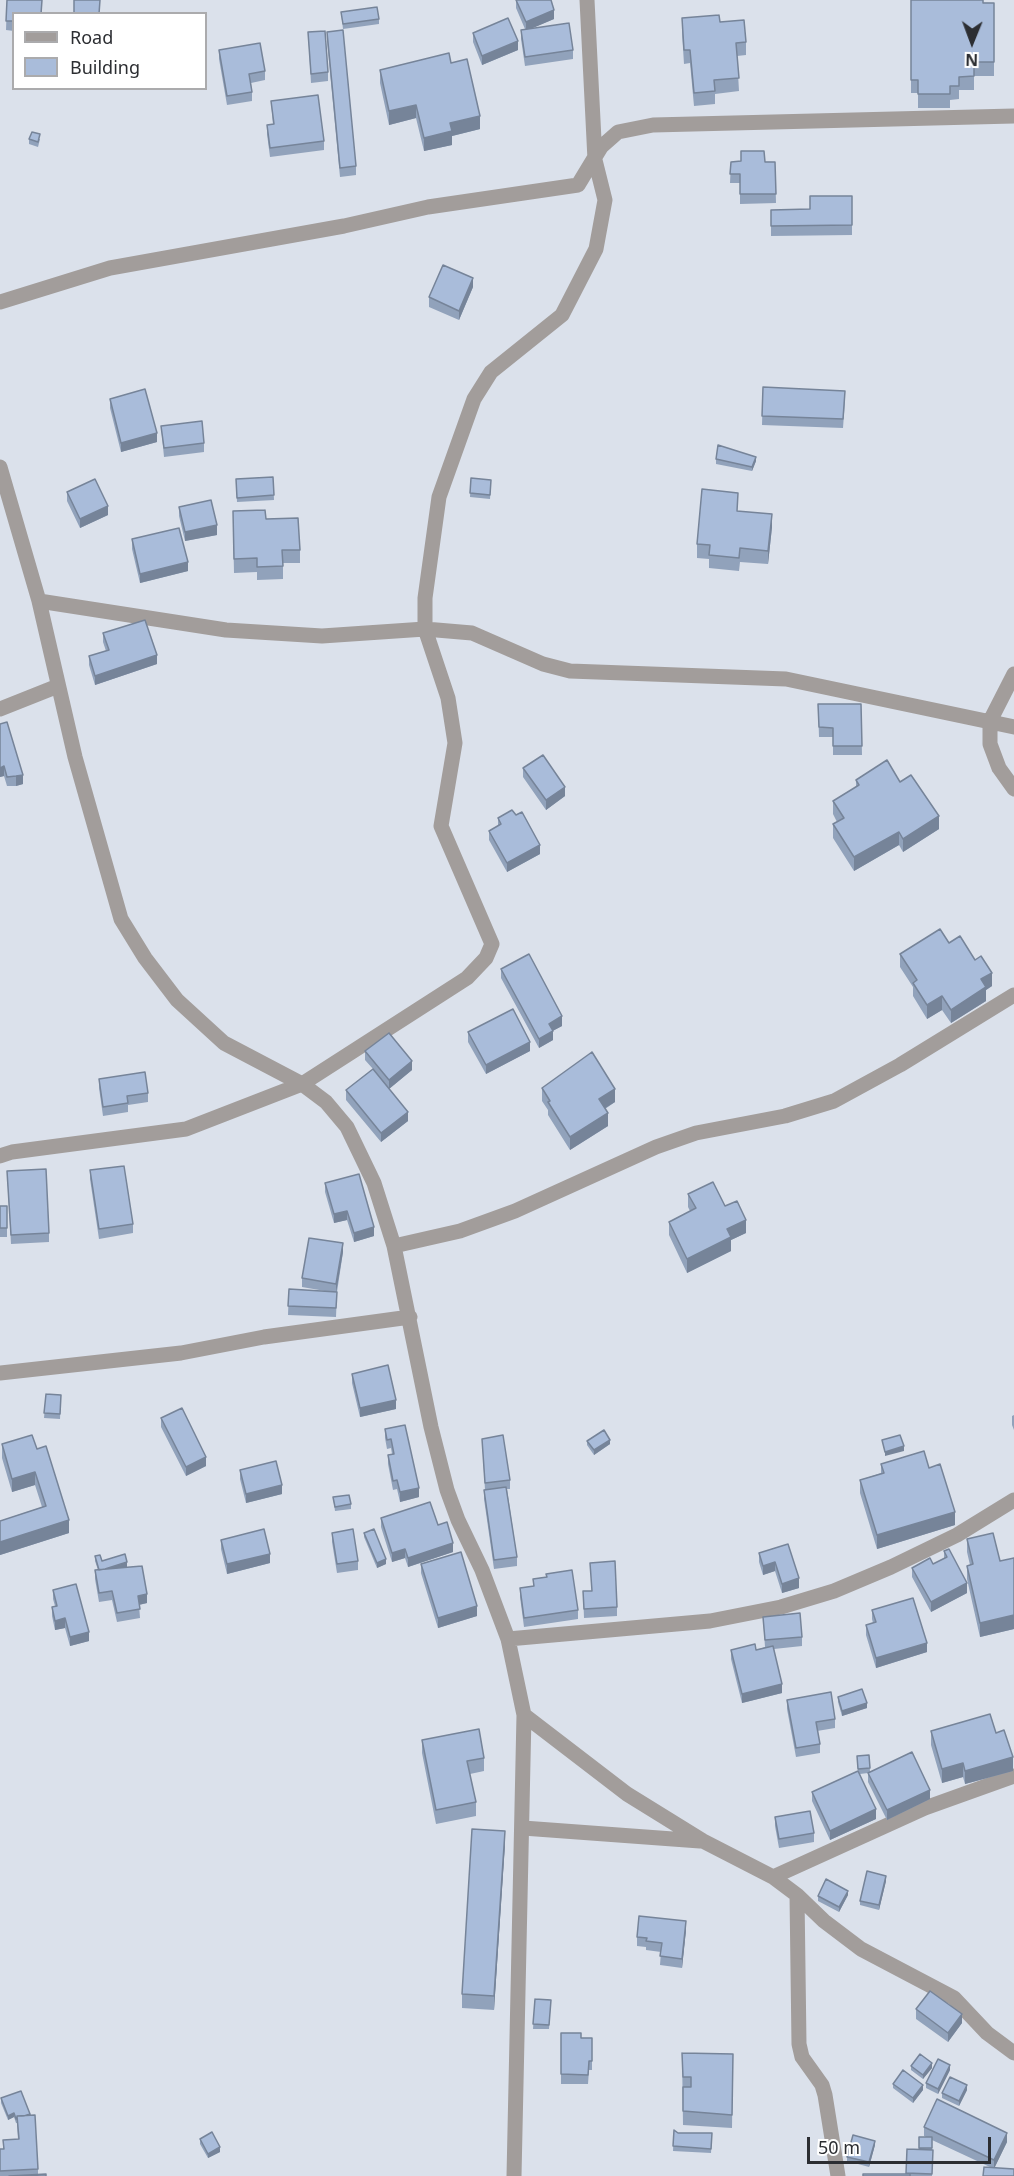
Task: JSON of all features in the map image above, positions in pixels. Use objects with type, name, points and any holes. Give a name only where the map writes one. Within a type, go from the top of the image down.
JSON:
[{"type":"street","points":[[0,1156],[12,1152],[186,1129],[302,1084],[467,978],[486,958],[492,944],[441,826],[455,742],[448,698],[425,629],[424,598],[439,497],[474,399],[491,372],[562,315],[596,249],[605,200],[596,160],[587,0]]},
{"type":"street","points":[[0,303],[110,268],[344,226],[428,207],[578,185],[596,160],[601,147],[618,132],[652,125],[1014,116]]},
{"type":"street","points":[[0,467],[39,601],[58,686],[121,919],[145,958],[177,1000],[225,1043],[302,1084],[326,1102],[347,1127],[374,1183],[394,1246],[410,1317],[430,1427],[447,1490],[508,1639],[524,1715],[514,2176]]},
{"type":"street","points":[[39,601],[226,630],[322,636],[425,629],[472,633],[543,664],[570,671],[786,679],[1014,727]]},
{"type":"street","points":[[1014,674],[990,721],[990,744],[999,768],[1014,789]]},
{"type":"street","points":[[0,709],[58,686]]},
{"type":"street","points":[[394,1246],[460,1231],[515,1211],[656,1147],[696,1133],[785,1116],[834,1101],[900,1065],[1014,995]]},
{"type":"street","points":[[0,1373],[181,1353],[264,1337],[410,1317]]},
{"type":"street","points":[[508,1639],[710,1621],[781,1606],[834,1591],[891,1567],[957,1535],[1014,1500]]},
{"type":"street","points":[[524,1715],[627,1794],[703,1841],[773,1877],[797,1894],[824,1921],[861,1949],[954,1998],[987,2032],[1014,2053]]},
{"type":"street","points":[[773,1877],[925,1808],[1014,1776]]},
{"type":"street","points":[[523,1828],[703,1841]]},
{"type":"street","points":[[797,1894],[800,2044],[802,2057],[822,2085],[825,2095],[838,2176]]},
{"type":"building","points":[[7,0],[42,0],[41,12],[12,12],[12,21],[6,21]]},
{"type":"building","points":[[74,0],[100,0],[99,12],[74,12]]},
{"type":"building","points":[[516,0],[551,0],[554,10],[526,22]]},
{"type":"building","points":[[911,0],[983,0],[983,3],[994,3],[994,62],[974,62],[974,76],[959,77],[959,86],[950,86],[950,94],[918,94],[918,80],[911,80]]},
{"type":"building","points":[[377,7],[379,19],[343,24],[341,12]]},
{"type":"building","points":[[719,15],[720,22],[744,20],[746,42],[736,43],[739,78],[714,80],[715,91],[694,93],[690,50],[684,50],[682,18]]},
{"type":"building","points":[[508,18],[518,41],[482,56],[473,33]]},
{"type":"building","points":[[569,23],[573,50],[525,57],[521,30]]},
{"type":"building","points":[[343,30],[356,166],[340,168],[327,32]]},
{"type":"building","points":[[325,31],[328,72],[311,74],[308,32]]},
{"type":"building","points":[[260,43],[265,71],[249,74],[252,92],[227,96],[219,50]]},
{"type":"building","points":[[449,53],[451,63],[467,59],[480,116],[450,123],[452,131],[424,138],[416,105],[389,111],[380,70]]},
{"type":"building","points":[[318,95],[324,141],[270,148],[267,125],[274,124],[271,101]]},
{"type":"building","points":[[32,132],[40,134],[38,142],[29,139]]},
{"type":"building","points":[[741,151],[764,151],[765,162],[775,162],[776,194],[740,194],[740,174],[730,174],[731,162],[741,161]]},
{"type":"building","points":[[810,196],[852,196],[852,225],[771,226],[771,210],[810,209]]},
{"type":"building","points":[[443,265],[473,278],[459,311],[429,297]]},
{"type":"building","points":[[763,387],[845,391],[843,419],[762,416]]},
{"type":"building","points":[[145,389],[157,433],[121,443],[110,399]]},
{"type":"building","points":[[202,421],[204,443],[164,448],[161,426]]},
{"type":"building","points":[[718,445],[756,457],[752,467],[716,459]]},
{"type":"building","points":[[273,477],[274,495],[237,498],[236,479]]},
{"type":"building","points":[[471,478],[491,480],[490,495],[470,493]]},
{"type":"building","points":[[95,479],[108,506],[80,519],[67,492]]},
{"type":"building","points":[[702,489],[738,493],[737,511],[772,514],[768,551],[740,548],[739,558],[709,555],[710,545],[697,544]]},
{"type":"building","points":[[211,500],[217,525],[185,532],[179,507]]},
{"type":"building","points":[[265,510],[266,519],[298,518],[300,550],[282,550],[283,566],[257,567],[257,558],[234,559],[233,511]]},
{"type":"building","points":[[179,528],[188,562],[140,574],[132,539]]},
{"type":"building","points":[[145,620],[157,655],[95,676],[89,656],[109,650],[103,633]]},
{"type":"building","points":[[818,704],[861,704],[862,746],[833,746],[833,728],[819,727]]},
{"type":"building","points":[[7,722],[23,775],[7,777],[4,766],[0,768],[0,724]]},
{"type":"building","points":[[543,755],[565,787],[546,800],[523,768]]},
{"type":"building","points":[[887,760],[900,782],[911,775],[939,816],[903,839],[899,832],[854,857],[833,824],[844,818],[833,801],[859,785],[856,780]]},
{"type":"building","points":[[512,810],[516,815],[522,812],[540,845],[507,863],[489,831],[501,824],[498,818]]},
{"type":"building","points":[[940,929],[949,943],[960,936],[975,960],[981,956],[992,973],[981,979],[986,987],[951,1010],[942,996],[927,1005],[913,983],[917,980],[900,954]]},
{"type":"building","points":[[529,954],[562,1016],[549,1024],[553,1031],[539,1039],[501,969]]},
{"type":"building","points":[[513,1009],[530,1042],[486,1065],[468,1032]]},
{"type":"building","points":[[389,1033],[412,1061],[389,1080],[365,1051]]},
{"type":"building","points":[[592,1052],[615,1089],[599,1099],[608,1113],[570,1137],[542,1088]]},
{"type":"building","points":[[373,1069],[408,1112],[381,1133],[346,1090]]},
{"type":"building","points":[[145,1072],[148,1093],[127,1096],[128,1103],[103,1107],[99,1079]]},
{"type":"building","points":[[124,1166],[133,1224],[99,1229],[90,1170]]},
{"type":"building","points":[[46,1169],[49,1233],[11,1235],[7,1171]]},
{"type":"building","points":[[359,1174],[374,1227],[354,1233],[347,1211],[334,1214],[325,1183]]},
{"type":"building","points":[[713,1182],[725,1206],[737,1201],[746,1220],[727,1229],[731,1237],[687,1259],[669,1222],[696,1208],[688,1194]]},
{"type":"building","points":[[0,1206],[7,1206],[7,1228],[0,1228]]},
{"type":"building","points":[[309,1238],[343,1243],[336,1284],[302,1278]]},
{"type":"building","points":[[289,1289],[337,1292],[336,1308],[288,1306]]},
{"type":"building","points":[[388,1365],[396,1400],[360,1408],[352,1374]]},
{"type":"building","points":[[46,1394],[61,1395],[60,1414],[44,1413]]},
{"type":"building","points":[[182,1408],[206,1457],[186,1467],[161,1418]]},
{"type":"building","points":[[405,1425],[419,1488],[400,1492],[397,1480],[393,1481],[388,1455],[394,1454],[391,1439],[387,1440],[385,1429]]},
{"type":"building","points":[[604,1430],[610,1440],[594,1450],[587,1441]]},
{"type":"building","points":[[32,1435],[37,1449],[46,1446],[69,1520],[0,1542],[0,1521],[46,1506],[35,1472],[12,1479],[2,1444]]},
{"type":"building","points":[[503,1435],[510,1480],[485,1483],[482,1439]]},
{"type":"building","points":[[900,1435],[904,1446],[885,1452],[882,1440]]},
{"type":"building","points":[[924,1451],[929,1468],[940,1464],[955,1512],[877,1535],[860,1480],[884,1473],[881,1464]]},
{"type":"building","points":[[276,1461],[282,1485],[246,1494],[240,1470]]},
{"type":"building","points":[[506,1487],[517,1557],[494,1560],[484,1490]]},
{"type":"building","points":[[349,1495],[351,1504],[335,1507],[333,1497]]},
{"type":"building","points":[[430,1502],[438,1525],[447,1522],[453,1543],[408,1558],[405,1549],[392,1553],[381,1518]]},
{"type":"building","points":[[264,1529],[270,1554],[227,1564],[221,1540]]},
{"type":"building","points":[[353,1529],[358,1561],[337,1564],[332,1533]]},
{"type":"building","points":[[374,1529],[386,1559],[377,1563],[364,1533]]},
{"type":"building","points":[[993,1533],[1000,1561],[1014,1558],[1014,1615],[980,1623],[967,1566],[973,1564],[967,1539]]},
{"type":"building","points":[[788,1544],[799,1578],[782,1584],[775,1562],[763,1566],[759,1553]]},
{"type":"building","points":[[949,1549],[967,1583],[931,1602],[912,1568],[930,1558],[933,1564],[947,1557],[944,1551]]},
{"type":"building","points":[[461,1552],[477,1606],[438,1618],[421,1564]]},
{"type":"building","points":[[125,1554],[127,1562],[99,1570],[95,1556],[100,1555],[102,1561]]},
{"type":"building","points":[[615,1561],[617,1607],[584,1609],[583,1591],[592,1591],[590,1563]]},
{"type":"building","points":[[142,1566],[147,1594],[138,1596],[140,1609],[117,1613],[112,1591],[99,1593],[95,1570]]},
{"type":"building","points":[[572,1570],[578,1610],[524,1618],[520,1588],[534,1586],[533,1579],[547,1577],[546,1574]]},
{"type":"building","points":[[76,1584],[89,1632],[70,1637],[65,1618],[55,1621],[52,1607],[57,1606],[53,1590]]},
{"type":"building","points":[[913,1598],[927,1643],[876,1658],[866,1625],[876,1622],[872,1610]]},
{"type":"building","points":[[800,1613],[802,1637],[765,1640],[763,1617]]},
{"type":"building","points":[[755,1644],[756,1650],[773,1646],[782,1684],[742,1694],[731,1650]]},
{"type":"building","points":[[862,1689],[867,1703],[842,1711],[838,1697]]},
{"type":"building","points":[[831,1692],[835,1719],[816,1722],[820,1744],[796,1748],[787,1700]]},
{"type":"building","points":[[990,1714],[996,1733],[1004,1730],[1013,1757],[965,1771],[963,1763],[942,1769],[931,1731]]},
{"type":"building","points":[[479,1729],[484,1758],[467,1761],[476,1802],[436,1810],[422,1740]]},
{"type":"building","points":[[912,1752],[930,1790],[887,1810],[868,1773]]},
{"type":"building","points":[[869,1755],[870,1768],[858,1769],[857,1756]]},
{"type":"building","points":[[858,1771],[876,1809],[830,1831],[812,1792]]},
{"type":"building","points":[[810,1811],[814,1833],[779,1839],[775,1817]]},
{"type":"building","points":[[472,1829],[505,1831],[494,1996],[462,1994]]},
{"type":"building","points":[[867,1871],[886,1876],[879,1905],[860,1901]]},
{"type":"building","points":[[826,1879],[848,1891],[839,1907],[818,1896]]},
{"type":"building","points":[[639,1916],[686,1921],[682,1959],[660,1956],[662,1943],[637,1937]]},
{"type":"building","points":[[930,1991],[962,2014],[948,2033],[916,2009]]},
{"type":"building","points":[[535,1999],[551,2000],[549,2025],[533,2024]]},
{"type":"building","points":[[561,2033],[581,2033],[581,2038],[592,2038],[592,2061],[589,2061],[588,2075],[561,2074]]},
{"type":"building","points":[[682,2053],[733,2054],[732,2115],[683,2111],[683,2087],[691,2087],[691,2077],[683,2077]]},
{"type":"building","points":[[920,2054],[932,2063],[923,2075],[911,2066]]},
{"type":"building","points":[[938,2059],[950,2065],[938,2089],[926,2083]]},
{"type":"building","points":[[903,2070],[923,2085],[913,2098],[893,2084]]},
{"type":"building","points":[[950,2077],[967,2085],[959,2101],[942,2093]]},
{"type":"building","points":[[21,2091],[30,2114],[17,2116],[16,2119],[14,2113],[8,2116],[1,2098]]},
{"type":"building","points":[[937,2099],[1007,2133],[994,2160],[924,2127]]},
{"type":"building","points":[[35,2115],[38,2169],[0,2171],[0,2149],[4,2149],[3,2140],[19,2139],[17,2116]]},
{"type":"building","points":[[674,2130],[678,2133],[712,2133],[711,2149],[673,2146]]},
{"type":"building","points":[[212,2132],[220,2147],[208,2154],[200,2139]]},
{"type":"building","points":[[853,2135],[875,2141],[869,2162],[847,2157]]},
{"type":"building","points":[[919,2137],[932,2137],[932,2148],[919,2148]]},
{"type":"building","points":[[907,2149],[933,2150],[932,2174],[906,2173]]},
{"type":"building","points":[[984,2167],[1014,2169],[1014,2176],[983,2176]]},
{"type":"building","points":[[46,2174],[46,2176],[9,2176]]},
{"type":"building","points":[[863,2174],[910,2174],[910,2176],[863,2176]]}]
